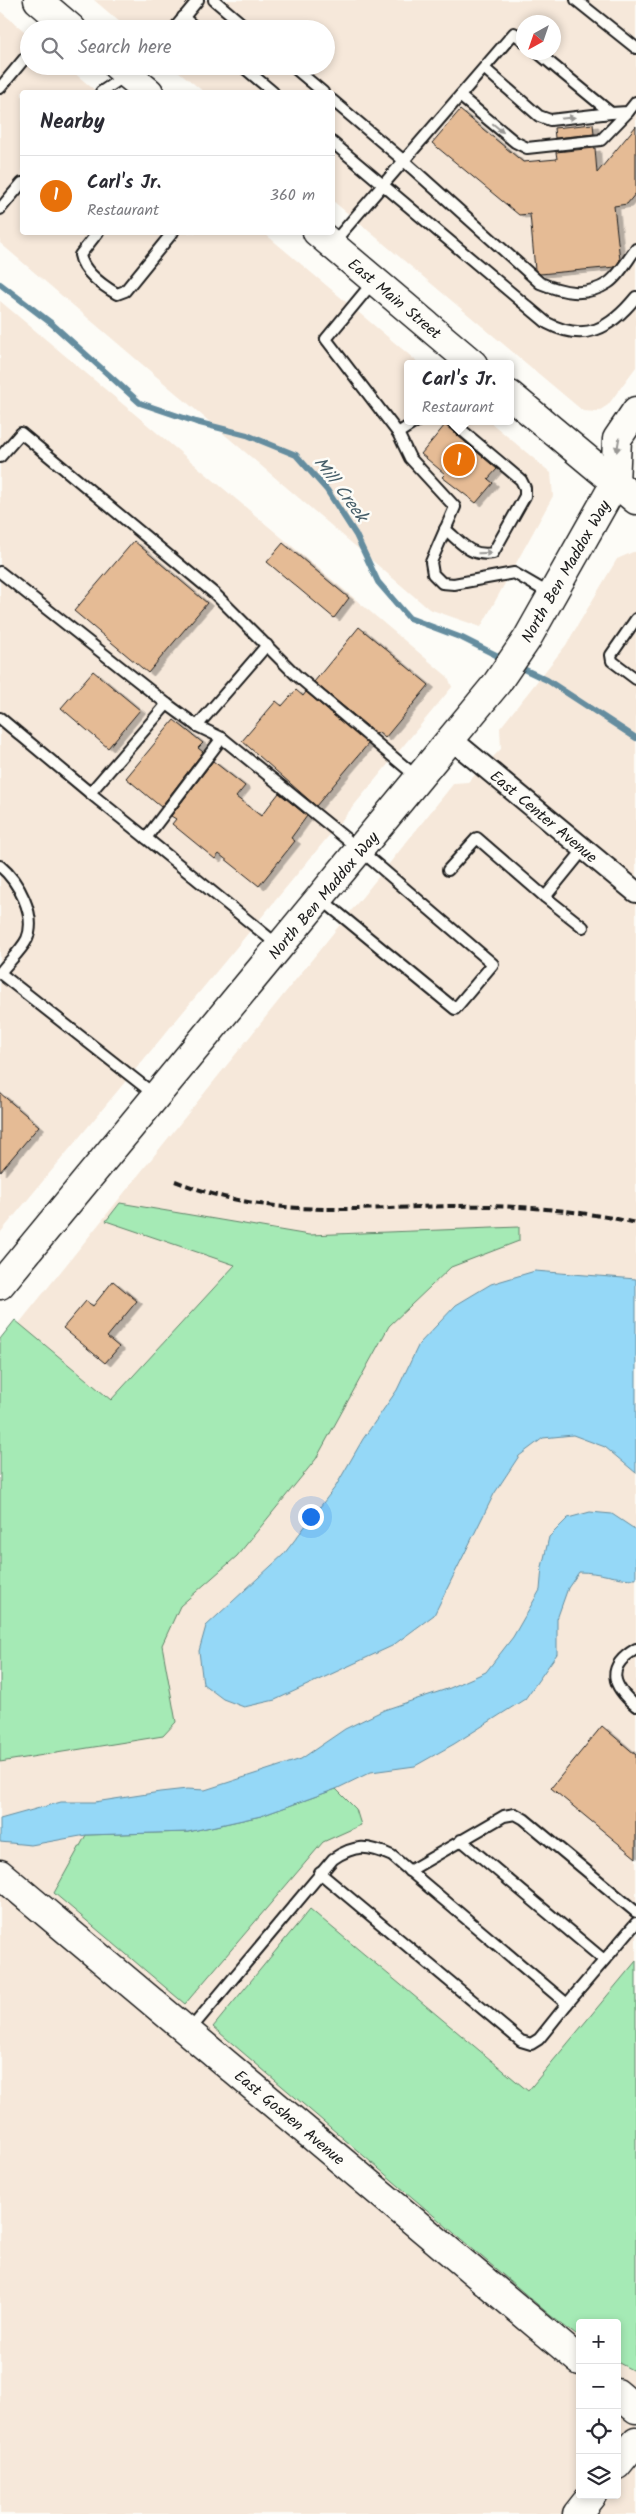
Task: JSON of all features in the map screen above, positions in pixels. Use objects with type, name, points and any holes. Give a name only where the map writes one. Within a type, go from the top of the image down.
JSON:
[{"type":"street","name":"East Main Street","points":[[324,239],[468,360]]},
{"type":"street","points":[[514,398],[626,476]]},
{"type":"street","points":[[636,411],[618,439],[626,476],[636,500]]},
{"type":"street","name":"North Ben Maddox Way","points":[[0,1286],[502,676],[527,639],[626,476]]},
{"type":"street","name":"East Center Avenue","points":[[451,739],[636,892]]},
{"type":"street","name":"East Goshen Avenue","points":[[0,1874],[576,2358]]},
{"type":"street","points":[[621,2396],[636,2409]]},
{"type":"street","points":[[621,2460],[636,2442]]},
{"type":"street","points":[[577,2514],[589,2499]]},
{"type":"lane","points":[[186,20],[183,18],[198,0]]},
{"type":"lane","points":[[214,0],[237,20]]},
{"type":"lane","points":[[576,0],[636,48]]},
{"type":"lane","points":[[335,229],[382,184],[461,97],[514,33],[516,35]]},
{"type":"lane","points":[[547,60],[611,113]]},
{"type":"lane","points":[[0,88],[20,63]]},
{"type":"lane","points":[[485,68],[539,116],[550,120],[628,112]]},
{"type":"lane","points":[[105,90],[134,75]]},
{"type":"lane","points":[[253,75],[271,90]]},
{"type":"lane","points":[[303,75],[321,90]]},
{"type":"lane","points":[[461,97],[515,142],[527,148],[602,140],[636,102]]},
{"type":"lane","points":[[335,103],[403,160],[540,283],[562,292],[585,292],[608,283],[636,250]]},
{"type":"lane","points":[[335,145],[547,323],[562,331],[580,334],[600,328],[623,314],[636,297]]},
{"type":"lane","points":[[0,210],[20,185]]},
{"type":"lane","points":[[96,235],[80,255],[82,263],[107,288],[117,294],[125,291],[171,235]]},
{"type":"lane","points":[[374,281],[326,339],[398,433],[410,458],[455,507],[430,562],[433,574],[442,583],[454,584],[514,573],[553,595]]},
{"type":"lane","points":[[398,433],[411,425]]},
{"type":"lane","points":[[445,528],[473,553],[482,555],[493,553],[499,547],[525,496],[525,488],[521,480],[456,425]]},
{"type":"lane","points":[[0,457],[21,433],[215,594],[296,676],[419,778]]},
{"type":"lane","points":[[0,572],[167,704],[197,726],[222,738],[360,850],[492,964],[455,1008],[320,897]]},
{"type":"lane","points":[[634,625],[611,655],[612,661],[636,679]]},
{"type":"lane","points":[[197,726],[267,646]]},
{"type":"lane","points":[[90,793],[167,704]]},
{"type":"lane","points":[[0,718],[280,947]]},
{"type":"lane","points":[[146,838],[222,738]]},
{"type":"lane","points":[[448,870],[477,838],[583,927]]},
{"type":"lane","points":[[545,897],[584,849]]},
{"type":"lane","points":[[0,866],[18,887],[26,908],[29,925],[26,940],[0,973],[156,1096]]},
{"type":"lane","points":[[636,1649],[625,1655],[618,1665],[614,1676],[618,1688],[636,1706]]},
{"type":"lane","points":[[409,1871],[504,1816],[514,1814],[524,1818],[636,1912]]},
{"type":"lane","points":[[461,1840],[604,1960]]},
{"type":"lane","points":[[188,2031],[333,1859],[346,1850],[361,1847],[376,1849],[392,1856],[567,2004]]},
{"type":"lane","points":[[320,1873],[521,2041],[531,2044],[539,2040],[636,1923]]},
{"type":"shaded area","points":[[94,0],[636,0],[636,367],[608,405],[597,412],[583,411],[335,203],[335,90],[202,90],[183,75],[335,75],[335,20],[117,20]]},
{"type":"shaded area","points":[[0,11],[20,28],[20,75],[77,75],[95,90],[20,90],[20,235],[266,235],[415,360],[404,360],[404,425],[494,425],[551,473],[553,496],[481,627],[429,609],[0,243]]},
{"type":"shaded area","points":[[0,301],[448,677],[452,687],[0,1233]]},
{"type":"shaded area","points":[[636,552],[636,2514],[0,2514],[0,1347],[454,783],[468,782],[501,749],[500,728],[566,645],[617,559]]},
{"type":"green space","points":[[120,1203],[309,1235],[519,1227],[519,1241],[451,1267],[389,1326],[316,1459],[237,1556],[180,1606],[162,1645],[176,1722],[163,1736],[0,1762],[0,1339],[15,1320],[111,1400],[235,1265],[106,1221]]},
{"type":"green space","points":[[336,1789],[356,1809],[361,1825],[323,1842],[185,2004],[54,1893],[86,1835],[188,1832],[261,1816]]},
{"type":"green space","points":[[310,1909],[528,2091],[636,1961],[636,2372],[621,2364],[621,2319],[576,2319],[576,2335],[551,2316],[213,2027]]},
{"type":"water","points":[[535,1271],[636,1279],[636,1473],[605,1447],[573,1435],[543,1438],[519,1456],[494,1494],[434,1615],[392,1646],[275,1700],[244,1707],[223,1699],[203,1684],[199,1651],[206,1626],[284,1554],[336,1486],[363,1439],[397,1390],[419,1344],[456,1305],[491,1284]]},
{"type":"water","points":[[590,1512],[612,1514],[636,1530],[636,1579],[579,1572],[568,1588],[557,1619],[557,1654],[525,1699],[415,1766],[371,1772],[336,1789],[261,1816],[188,1832],[86,1835],[31,1845],[0,1842],[0,1819],[61,1802],[95,1802],[187,1789],[205,1790],[301,1759],[345,1729],[384,1710],[450,1688],[486,1672],[513,1637],[540,1590],[542,1567],[549,1537],[568,1518]]},
{"type":"building","points":[[460,110],[523,162],[557,159],[556,152],[595,148],[597,173],[636,126],[636,193],[627,204],[614,206],[620,260],[615,267],[540,274],[535,270],[530,214],[519,215],[432,143]]},
{"type":"building","points":[[593,124],[594,134],[555,138],[554,128]]},
{"type":"building","points":[[445,425],[497,469],[488,479],[493,483],[476,503],[442,477],[445,474],[421,454]]},
{"type":"building","points":[[134,541],[207,603],[148,673],[74,611]]},
{"type":"building","points":[[283,543],[349,598],[334,618],[267,562]]},
{"type":"building","points":[[359,627],[429,685],[385,738],[378,732],[377,734],[314,682]]},
{"type":"building","points":[[93,671],[140,710],[108,748],[61,708]]},
{"type":"building","points":[[296,690],[303,696],[306,692],[368,744],[316,806],[242,741],[276,701],[282,706]]},
{"type":"building","points":[[174,720],[203,743],[198,748],[203,752],[161,807],[126,778]]},
{"type":"building","points":[[213,761],[245,786],[236,797],[261,816],[279,793],[307,816],[291,838],[295,841],[259,886],[219,854],[215,859],[172,824],[176,819],[171,816]]},
{"type":"building","points":[[0,1093],[39,1126],[0,1172]]},
{"type":"building","points":[[113,1281],[137,1301],[107,1337],[119,1347],[105,1363],[63,1328],[86,1301],[93,1306]]},
{"type":"building","points":[[602,1726],[636,1755],[636,1858],[551,1788]]},
{"type":"waterway","name":"Mill Creek","points":[[0,284],[51,323],[140,403],[196,422],[247,435],[296,455],[327,490],[356,535],[378,582],[409,618],[462,638],[506,660]]},
{"type":"waterway","name":"Mill Creek","points":[[517,666],[547,680],[636,738]]},
{"type":"railway","points":[[175,1181],[226,1197],[264,1205],[296,1208],[508,1207],[581,1213],[636,1223]]},
{"type":"place","name":"Carl's Jr.","points":[[459,460]]}]
